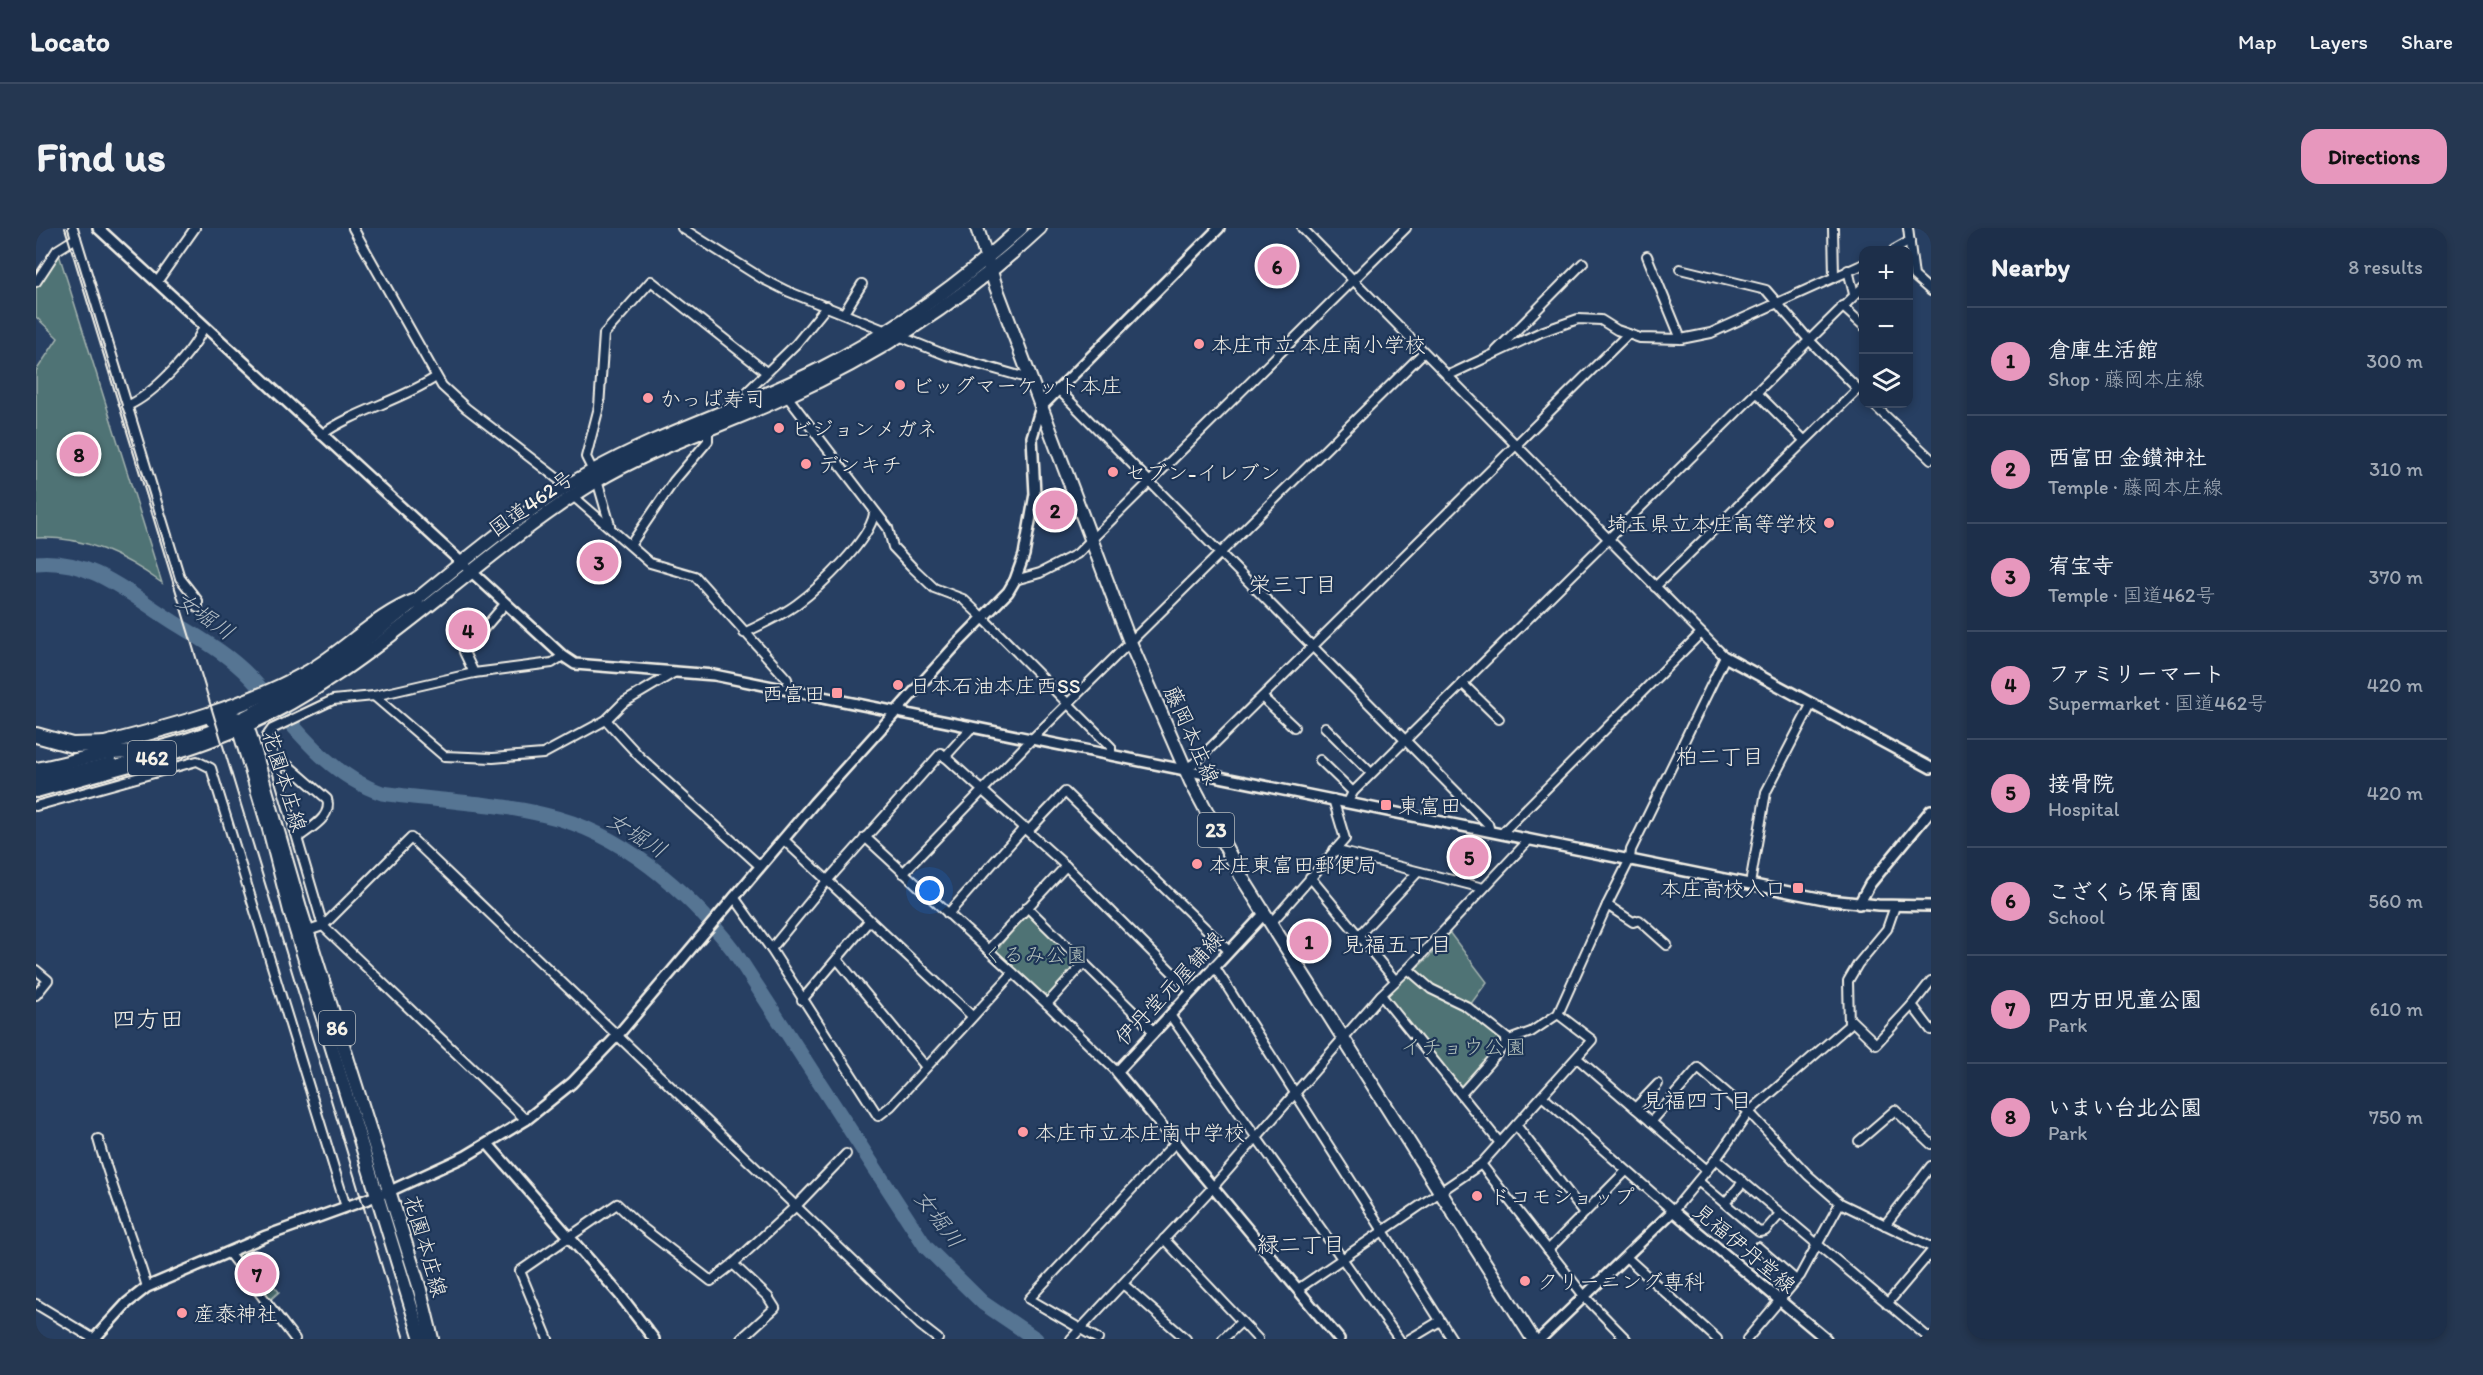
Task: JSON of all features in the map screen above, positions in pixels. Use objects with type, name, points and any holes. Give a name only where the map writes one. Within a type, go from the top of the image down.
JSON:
[{"type":"highway","points":[[101,745],[256,709],[292,692],[334,656],[399,608],[417,601]]},
{"type":"highway","points":[[36,735],[61,744],[101,745],[138,740],[223,717],[242,725]]},
{"type":"highway","points":[[36,790],[155,758]]},
{"type":"main road","name":"藤岡本庄線","points":[[977,228],[991,274],[1130,642],[1185,769],[1236,866],[1533,1339]]},
{"type":"main road","name":"国道462号","points":[[417,601],[570,491],[595,476],[666,436],[820,369],[887,331],[986,259],[1021,228]]},
{"type":"main road","name":"国道462号","points":[[595,476],[787,396],[901,337],[991,274],[1040,228]]},
{"type":"main road","name":"国道462号","points":[[36,780],[93,767],[155,758],[242,725],[256,709],[381,645],[466,567]]},
{"type":"main road","name":"国道462号","points":[[36,770],[103,754],[153,749],[242,725]]},
{"type":"main road","name":"花園本庄線","points":[[242,725],[390,1191],[432,1339]]},
{"type":"main road","name":"花園本庄線","points":[[242,725],[290,911],[421,1339]]},
{"type":"street","points":[[73,228],[180,578],[198,601],[198,608]]},
{"type":"street","points":[[98,228],[569,661],[582,664],[679,670],[790,690],[1529,840],[1859,904],[1931,906]]},
{"type":"street","points":[[157,282],[195,228]]},
{"type":"street","points":[[353,228],[436,377],[466,408],[557,475],[598,520],[610,525],[650,563],[695,576],[787,679],[790,690]]},
{"type":"street","points":[[682,228],[763,279],[901,337],[980,367],[1030,379]]},
{"type":"street","points":[[36,1304],[94,1339],[127,1303],[147,1287],[228,1252],[390,1191],[488,1144],[526,1120],[572,1083],[618,1035],[783,839],[1015,580],[1023,555],[1035,494],[1032,437],[1041,406],[1219,228]]},
{"type":"street","points":[[1302,228],[1725,657],[1931,768]]},
{"type":"street","points":[[1015,580],[1040,573],[1077,554],[1406,228]]},
{"type":"street","points":[[1833,228],[1834,276]]},
{"type":"street","points":[[1908,228],[1914,276],[1931,291]]},
{"type":"street","points":[[36,282],[57,250],[76,238]]},
{"type":"street","points":[[1901,246],[1910,241]]},
{"type":"street","points":[[1904,246],[1910,241]]},
{"type":"street","points":[[1647,256],[1681,339]]},
{"type":"street","points":[[1491,356],[1583,262]]},
{"type":"street","points":[[1447,376],[1541,332],[1578,319],[1601,320],[1640,338],[1681,339],[1712,333],[1775,302],[1859,266]]},
{"type":"street","points":[[1680,269],[1766,290],[1809,340],[1859,390]]},
{"type":"street","points":[[1848,270],[1854,294]]},
{"type":"street","points":[[610,525],[595,476],[586,457],[599,407],[604,334],[651,281],[766,372]]},
{"type":"street","points":[[844,313],[862,284]]},
{"type":"street","points":[[1348,802],[1353,792],[1371,773],[1859,290]]},
{"type":"street","points":[[753,400],[748,391],[796,344],[827,306]]},
{"type":"street","points":[[1842,306],[1859,322]]},
{"type":"street","points":[[127,406],[142,397],[176,365],[199,338],[204,326]]},
{"type":"street","points":[[1185,769],[1196,762],[1628,334]]},
{"type":"street","points":[[903,873],[1032,739],[1423,352]]},
{"type":"street","points":[[321,435],[351,418],[419,388],[436,377]]},
{"type":"street","points":[[1058,389],[1406,739],[1488,824],[1490,831]]},
{"type":"street","points":[[1756,392],[1804,440]]},
{"type":"street","points":[[1655,588],[1804,440],[1859,394]]},
{"type":"street","points":[[787,396],[874,514],[888,528],[893,547],[934,588],[963,599],[1111,747],[1111,754]]},
{"type":"street","points":[[1877,408],[1931,459]]},
{"type":"street","points":[[631,544],[669,487],[708,441],[708,430]]},
{"type":"street","points":[[744,633],[796,604],[815,588],[864,538],[874,514]]},
{"type":"street","points":[[474,673],[464,652],[505,604]]},
{"type":"street","points":[[1502,833],[1701,633]]},
{"type":"street","points":[[526,1120],[323,926],[268,740],[272,729],[308,710],[343,698],[374,696],[474,673],[552,663],[563,656]]},
{"type":"street","points":[[1461,1094],[1509,1040],[1531,1032],[1558,1014],[1630,859],[1631,850],[1725,657]]},
{"type":"street","points":[[374,696],[444,756],[493,758],[543,754],[606,720],[631,698],[679,670]]},
{"type":"street","points":[[1462,683],[1499,719]]},
{"type":"street","points":[[1262,697],[1294,727]]},
{"type":"street","points":[[1750,884],[1766,792],[1812,703]]},
{"type":"street","points":[[606,720],[640,757],[760,866]]},
{"type":"street","points":[[945,757],[972,727]]},
{"type":"street","points":[[1325,727],[1371,773]]},
{"type":"street","points":[[771,948],[865,837],[942,753],[1066,866],[1191,991]]},
{"type":"street","points":[[1320,760],[1353,792]]},
{"type":"street","points":[[36,806],[196,761],[211,768],[346,1207]]},
{"type":"street","points":[[280,764],[289,766],[327,800],[330,806],[327,813],[298,838]]},
{"type":"street","points":[[948,914],[1027,829],[1065,792],[1228,950]]},
{"type":"street","points":[[1268,918],[1310,878],[1345,839],[1333,799]]},
{"type":"street","points":[[1859,904],[1870,884],[1931,810]]},
{"type":"street","points":[[865,837],[1047,1004],[1117,1072]]},
{"type":"street","points":[[308,932],[323,926],[411,838],[938,1339]]},
{"type":"street","points":[[783,839],[826,882],[972,1016]]},
{"type":"street","points":[[1072,1338],[1214,1186],[1342,1037],[1529,840]]},
{"type":"street","points":[[1334,850],[1483,888]]},
{"type":"street","points":[[988,950],[1066,866]]},
{"type":"street","points":[[1359,935],[1417,873]]},
{"type":"street","points":[[1310,878],[1395,980]]},
{"type":"street","points":[[734,897],[771,948],[878,1116],[1013,973]]},
{"type":"street","points":[[1607,905],[1633,922],[1639,920],[1667,945]]},
{"type":"street","points":[[1542,1096],[1673,1211],[1716,1159],[1749,1112],[1846,1029],[1851,1020],[1848,981],[1858,964],[1887,929],[1895,906]]},
{"type":"street","points":[[1027,907],[1154,1032]]},
{"type":"street","name":"伊丹堂元屋舗線","points":[[1268,918],[1228,950],[1117,1072],[1339,1339]]},
{"type":"street","points":[[802,1000],[868,921]]},
{"type":"street","points":[[837,959],[926,1067]]},
{"type":"street","points":[[1047,1004],[1084,963]]},
{"type":"street","points":[[1214,966],[1296,1090],[1452,1339]]},
{"type":"street","points":[[1408,969],[1431,989],[1466,1006],[1509,1040]]},
{"type":"street","points":[[36,970],[48,980],[36,995]]},
{"type":"street","points":[[1851,1020],[1876,1044],[1931,981]]},
{"type":"street","points":[[1381,995],[1500,1143]]},
{"type":"street","points":[[1912,1005],[1931,1030]]},
{"type":"street","points":[[1298,1289],[1481,1164],[1592,1040],[1558,1014]]},
{"type":"street","points":[[1170,1015],[1399,1339]]},
{"type":"street","points":[[1577,1058],[1707,1170]]},
{"type":"street","points":[[1651,1122],[1698,1068],[1749,1112],[1809,1175],[1840,1203],[1931,1247]]},
{"type":"street","points":[[1635,1108],[1658,1084]]},
{"type":"street","points":[[1858,1141],[1895,1110],[1931,1144]]},
{"type":"street","points":[[1516,1125],[1584,1213]]},
{"type":"street","points":[[98,1139],[111,1186],[134,1244],[147,1287]]},
{"type":"street","points":[[1098,1339],[1029,1299],[1175,1143]]},
{"type":"street","points":[[488,1144],[620,1294],[654,1339]]},
{"type":"street","points":[[548,1339],[520,1271],[617,1204],[639,1225],[711,1281],[733,1264],[796,1206],[846,1154]]},
{"type":"street","points":[[1716,1159],[1930,1339]]},
{"type":"street","points":[[1481,1164],[1584,1296],[1626,1339]]},
{"type":"street","points":[[1885,1225],[1931,1166]]},
{"type":"street","points":[[1548,1250],[1626,1171]]},
{"type":"street","points":[[1698,1181],[1759,1232],[1766,1231],[1780,1214]]},
{"type":"street","points":[[1725,1203],[1743,1182]]},
{"type":"street","points":[[1747,1339],[1796,1281],[1840,1203]]},
{"type":"street","name":"見福伊丹堂線","points":[[1540,1339],[1673,1211],[1826,1339]]},
{"type":"street","points":[[1164,1239],[1258,1339]]},
{"type":"street","points":[[1758,1248],[1796,1281]]},
{"type":"street","points":[[228,1252],[295,1339]]},
{"type":"street","points":[[1887,1304],[1931,1252]]},
{"type":"street","points":[[1626,1257],[1717,1339]]},
{"type":"street","points":[[733,1264],[768,1297],[775,1308],[741,1339]]},
{"type":"street","points":[[1123,1284],[1186,1339]]},
{"type":"street","points":[[1410,1339],[1440,1321]]},
{"type":"street","points":[[1223,1339],[1241,1322]]},
{"type":"green space","points":[[58,251],[162,583],[133,564],[103,549],[71,540],[36,538],[36,371],[58,338],[36,317],[36,286]]},
{"type":"green space","name":"くるみ公園","points":[[1026,914],[1030,915],[1078,961],[1078,965],[1049,998],[1046,998],[995,952]]},
{"type":"green space","name":"イチョウ公園","points":[[1449,932],[1487,982],[1470,1005],[1503,1038],[1504,1042],[1461,1090],[1388,998],[1388,994],[1429,957]]},
{"type":"green space","points":[[246,1251],[279,1292],[269,1301],[233,1255]]},
{"type":"waterway","name":"女堀川","points":[[36,563],[56,563],[92,572],[124,589],[212,646],[250,677],[325,759],[361,784],[382,793],[484,804],[545,815],[573,823],[600,835],[626,849],[650,866],[695,906],[734,951],[926,1247],[983,1303],[1036,1339]]},
{"type":"railway","points":[[65,228],[404,1339]]},
{"type":"place","name":"こざくら保育園","points":[[1277,266]]},
{"type":"place","name":"本庄市立 本庄南小学校","points":[[1199,344]]},
{"type":"place","name":"ビッグマーケット本庄","points":[[900,385]]},
{"type":"place","name":"かっぱ寿司","points":[[648,398]]},
{"type":"place","name":"ビジョンメガネ","points":[[779,428]]},
{"type":"place","name":"いまい台北公園","points":[[79,454]]},
{"type":"place","name":"デンキチ","points":[[806,464]]},
{"type":"place","name":"セブン-イレブン","points":[[1113,472]]},
{"type":"place","name":"西富田 金鑚神社","points":[[1055,510]]},
{"type":"place","name":"埼玉県立本庄高等学校","points":[[1829,523]]},
{"type":"place","name":"宥宝寺","points":[[599,562]]},
{"type":"place","name":"ファミリーマート","points":[[468,630]]},
{"type":"place","name":"日本石油本庄西SS","points":[[898,685]]},
{"type":"place","name":"西富田","points":[[837,693]]},
{"type":"place","name":"東富田","points":[[1386,805]]},
{"type":"place","name":"接骨院","points":[[1469,857]]},
{"type":"place","name":"本庄東富田郵便局","points":[[1197,864]]},
{"type":"place","name":"本庄高校入口","points":[[1798,888]]},
{"type":"place","name":"倉庫生活館","points":[[1309,941]]},
{"type":"place","name":"本庄市立本庄南中学校","points":[[1023,1132]]},
{"type":"place","name":"ドコモショップ","points":[[1477,1196]]},
{"type":"place","name":"四方田児童公園","points":[[257,1274]]},
{"type":"place","name":"クリーニング専科","points":[[1525,1281]]},
{"type":"place","name":"産泰神社","points":[[182,1313]]},
{"type":"district","name":"栄三丁目","points":[[1293,584]]},
{"type":"district","name":"柏二丁目","points":[[1720,756]]},
{"type":"district","name":"見福五丁目","points":[[1397,944]]},
{"type":"district","name":"四方田","points":[[148,1018]]},
{"type":"district","name":"見福四丁目","points":[[1697,1100]]},
{"type":"district","name":"緑二丁目","points":[[1301,1244]]}]
